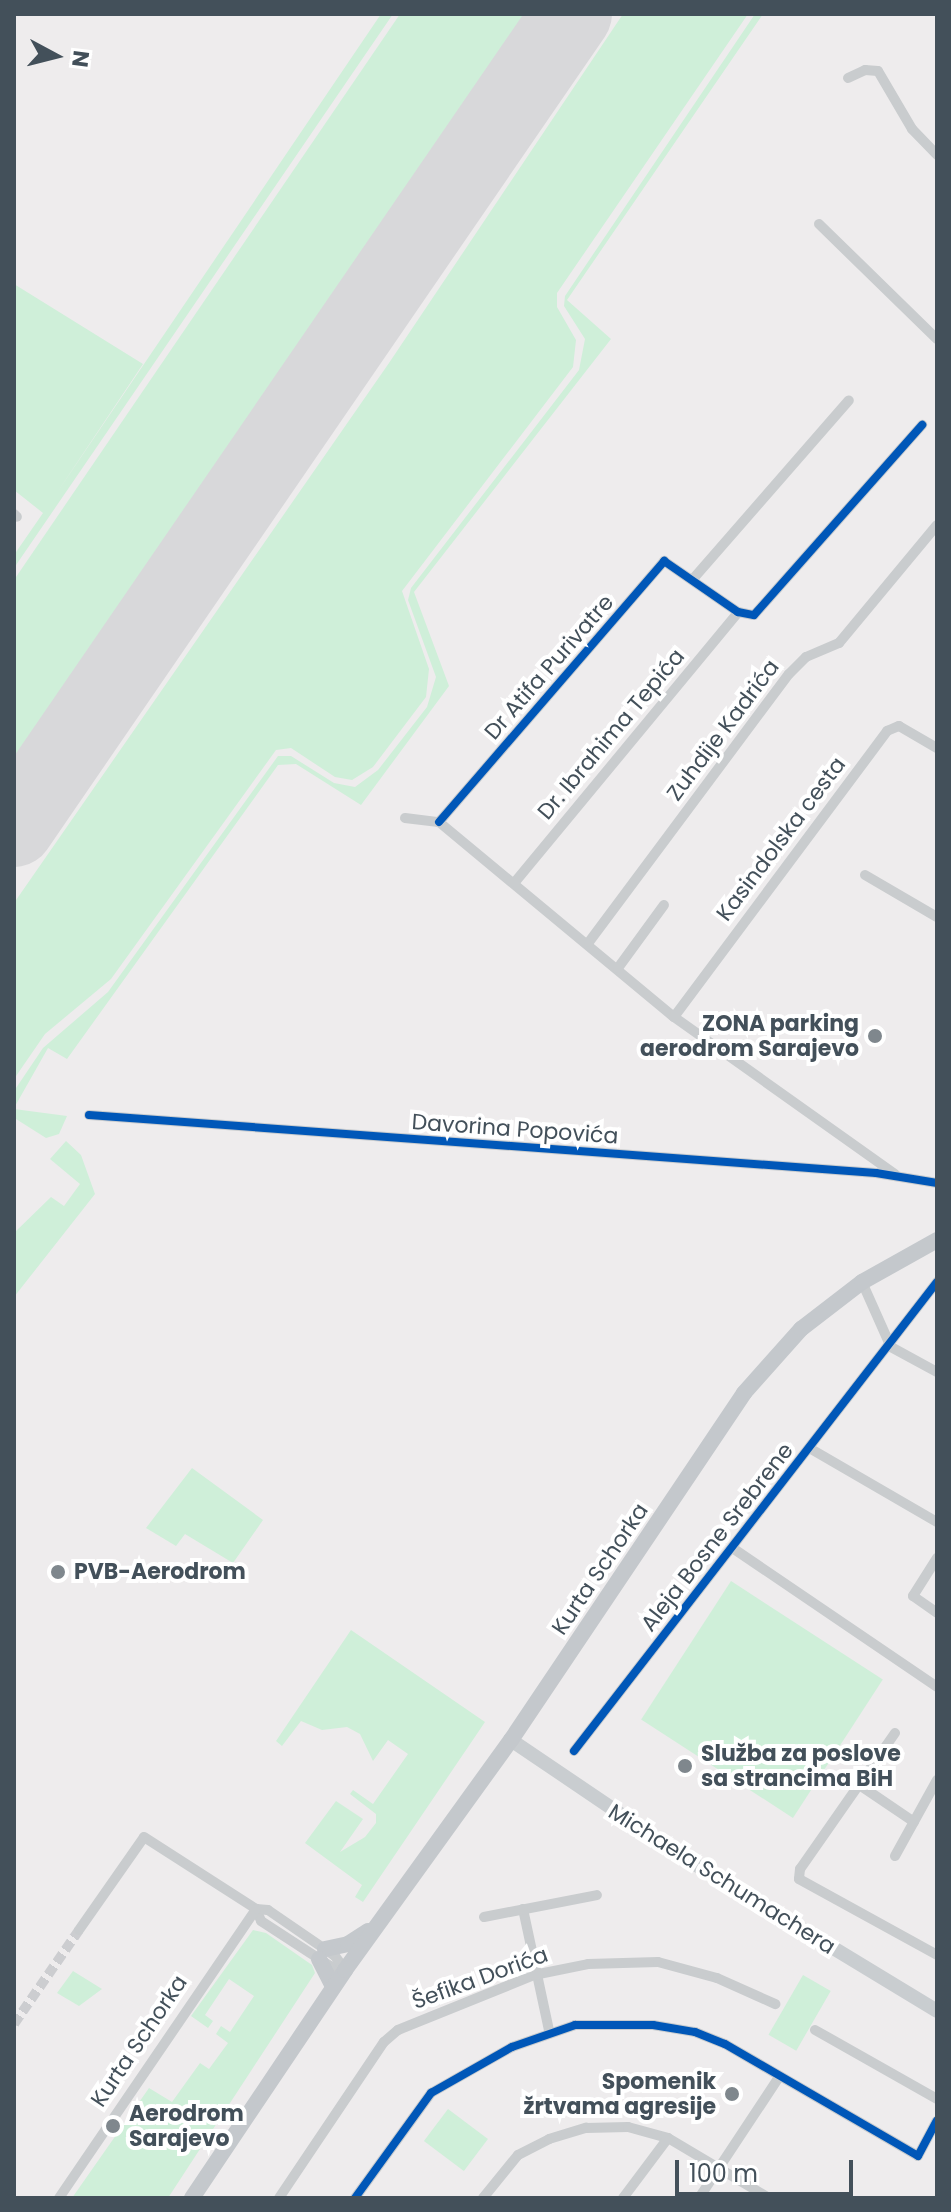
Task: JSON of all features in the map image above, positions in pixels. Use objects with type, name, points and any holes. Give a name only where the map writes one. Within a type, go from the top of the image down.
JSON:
[{"type":"main road","name":"Kurta Schorka","points":[[192,2198],[333,1987],[511,1740],[744,1393],[801,1329],[862,1282],[937,1240]]},
{"type":"main road","name":"Michaela Schumachera","points":[[511,1740],[693,1863],[937,2011]]},
{"type":"main road","points":[[333,1987],[322,1954],[348,1944],[376,1926]]},
{"type":"street","points":[[848,78],[865,70],[878,71],[912,129],[937,155]]},
{"type":"street","points":[[819,224],[937,339]]},
{"type":"street","points":[[738,612],[693,579],[849,400]]},
{"type":"street","name":"Dr. Ibrahima Tepića","points":[[515,882],[738,612],[754,615],[922,425]]},
{"type":"street","name":"Zuhdije Kadrića","points":[[589,942],[789,674],[806,657],[839,643],[937,525]]},
{"type":"street","name":"Dr Atifa Purivatre","points":[[439,822],[664,561],[693,579]]},
{"type":"street","name":"Kasindolska cesta","points":[[674,1017],[887,731],[899,726],[937,748]]},
{"type":"street","points":[[405,818],[439,822],[589,942],[674,1017],[897,1175]]},
{"type":"street","points":[[865,875],[937,917]]},
{"type":"street","points":[[618,968],[664,905]]},
{"type":"street","name":"Davorina Popovića","points":[[89,1115],[897,1175],[937,1183]]},
{"type":"street","points":[[862,1282],[891,1347],[937,1372]]},
{"type":"street","name":"Aleja Bosne Srebrene","points":[[574,1751],[891,1347],[937,1282]]},
{"type":"street","points":[[811,1449],[937,1522]]},
{"type":"street","points":[[734,1549],[937,1687]]},
{"type":"street","points":[[937,1558],[913,1596],[937,1613]]},
{"type":"street","points":[[895,1733],[861,1786],[800,1869],[799,1879],[937,1955]]},
{"type":"street","points":[[895,1856],[937,1780]]},
{"type":"street","points":[[861,1786],[914,1822]]},
{"type":"street","points":[[79,1930],[144,1837],[256,1909],[261,1921],[345,1970]]},
{"type":"street","points":[[484,1917],[597,1895]]},
{"type":"street","name":"Kurta Schorka","points":[[59,2198],[256,1909]]},
{"type":"street","points":[[523,1909],[534,1975],[549,2030]]},
{"type":"street","name":"Šefika Dorića","points":[[279,2198],[384,2042],[398,2030],[534,1975],[588,1964],[658,1962],[717,1978],[775,2004]]},
{"type":"street","points":[[355,2198],[431,2093],[477,2064],[549,2030],[605,2024],[695,2032],[918,2156],[937,2121]]},
{"type":"street","points":[[815,2030],[937,2099]]},
{"type":"street","points":[[699,2198],[779,2077]]},
{"type":"street","points":[[483,2198],[518,2155],[569,2131],[628,2127],[666,2137],[769,2198]]},
{"type":"street","points":[[623,2198],[666,2137]]},
{"type":"green space","points":[[381,14],[393,14],[14,568],[14,555],[43,513],[14,490],[14,284],[143,364],[54,497]]},
{"type":"green space","points":[[400,14],[527,14],[14,767],[14,580]]},
{"type":"green space","points":[[623,14],[748,14],[557,293],[557,307],[576,340],[573,367],[402,591],[429,669],[426,697],[373,767],[352,780],[335,777],[291,748],[276,750],[111,979],[45,1034],[14,1079],[14,903],[389,363]]},
{"type":"green space","points":[[755,14],[763,14],[567,300],[611,339],[414,592],[449,686],[361,805],[296,764],[278,765],[67,1059],[48,1048],[14,1108],[14,1091],[43,1048],[108,992],[278,756],[291,756],[334,783],[355,787],[378,770],[427,707],[436,677],[408,600],[411,588],[579,370],[585,339],[564,306],[565,296]]},
{"type":"green space","points":[[14,1109],[67,1116],[59,1134],[46,1138],[16,1119]]},
{"type":"green space","points":[[66,1141],[81,1155],[95,1194],[14,1297],[14,1233],[51,1197],[64,1206],[80,1184],[50,1159]]},
{"type":"green space","points":[[192,1468],[263,1520],[233,1563],[185,1534],[176,1546],[146,1528]]},
{"type":"green space","points":[[731,1581],[883,1680],[793,1818],[641,1719]]},
{"type":"green space","points":[[351,1630],[485,1722],[363,1902],[355,1897],[362,1885],[305,1843],[336,1801],[363,1819],[340,1852],[365,1837],[376,1823],[376,1814],[350,1794],[353,1790],[373,1804],[408,1754],[388,1740],[373,1761],[360,1734],[347,1727],[322,1730],[301,1721],[282,1746],[276,1741]]},
{"type":"green space","points":[[253,1930],[266,1933],[312,1965],[315,1973],[168,2198],[72,2198],[149,2088],[172,2102],[200,2063],[209,2069],[228,2043],[216,2034],[221,2026],[230,2032],[254,1996],[229,1979],[205,2015],[213,2021],[208,2028],[191,2016]]},
{"type":"green space","points":[[73,1971],[102,1989],[79,2006],[57,1993]]},
{"type":"green space","points":[[803,1975],[831,1991],[796,2051],[768,2035]]},
{"type":"green space","points":[[448,2109],[488,2139],[464,2171],[424,2141]]},
{"type":"runway","points":[[14,827],[572,14]]},
{"type":"tunnel","points":[[14,2024],[79,1930]]},
{"type":"cycle path","points":[[439,822],[664,561],[738,612],[754,615],[922,425]]},
{"type":"cycle path","points":[[89,1115],[876,1173],[937,1183]]},
{"type":"cycle path","points":[[574,1751],[937,1282]]},
{"type":"cycle path","points":[[355,2198],[431,2093],[512,2047],[575,2025],[653,2025],[695,2032],[725,2044],[918,2156],[937,2121]]},
{"type":"place","name":"ZONA parking aerodrom Sarajevo","points":[[875,1036]]},
{"type":"place","name":"PVB-Aerodrom","points":[[58,1572]]},
{"type":"place","name":"Služba za poslove sa strancima BiH","points":[[685,1766]]},
{"type":"place","name":"Spomenik žrtvama agresije","points":[[732,2094]]},
{"type":"place","name":"Aerodrom Sarajevo","points":[[113,2126]]}]
